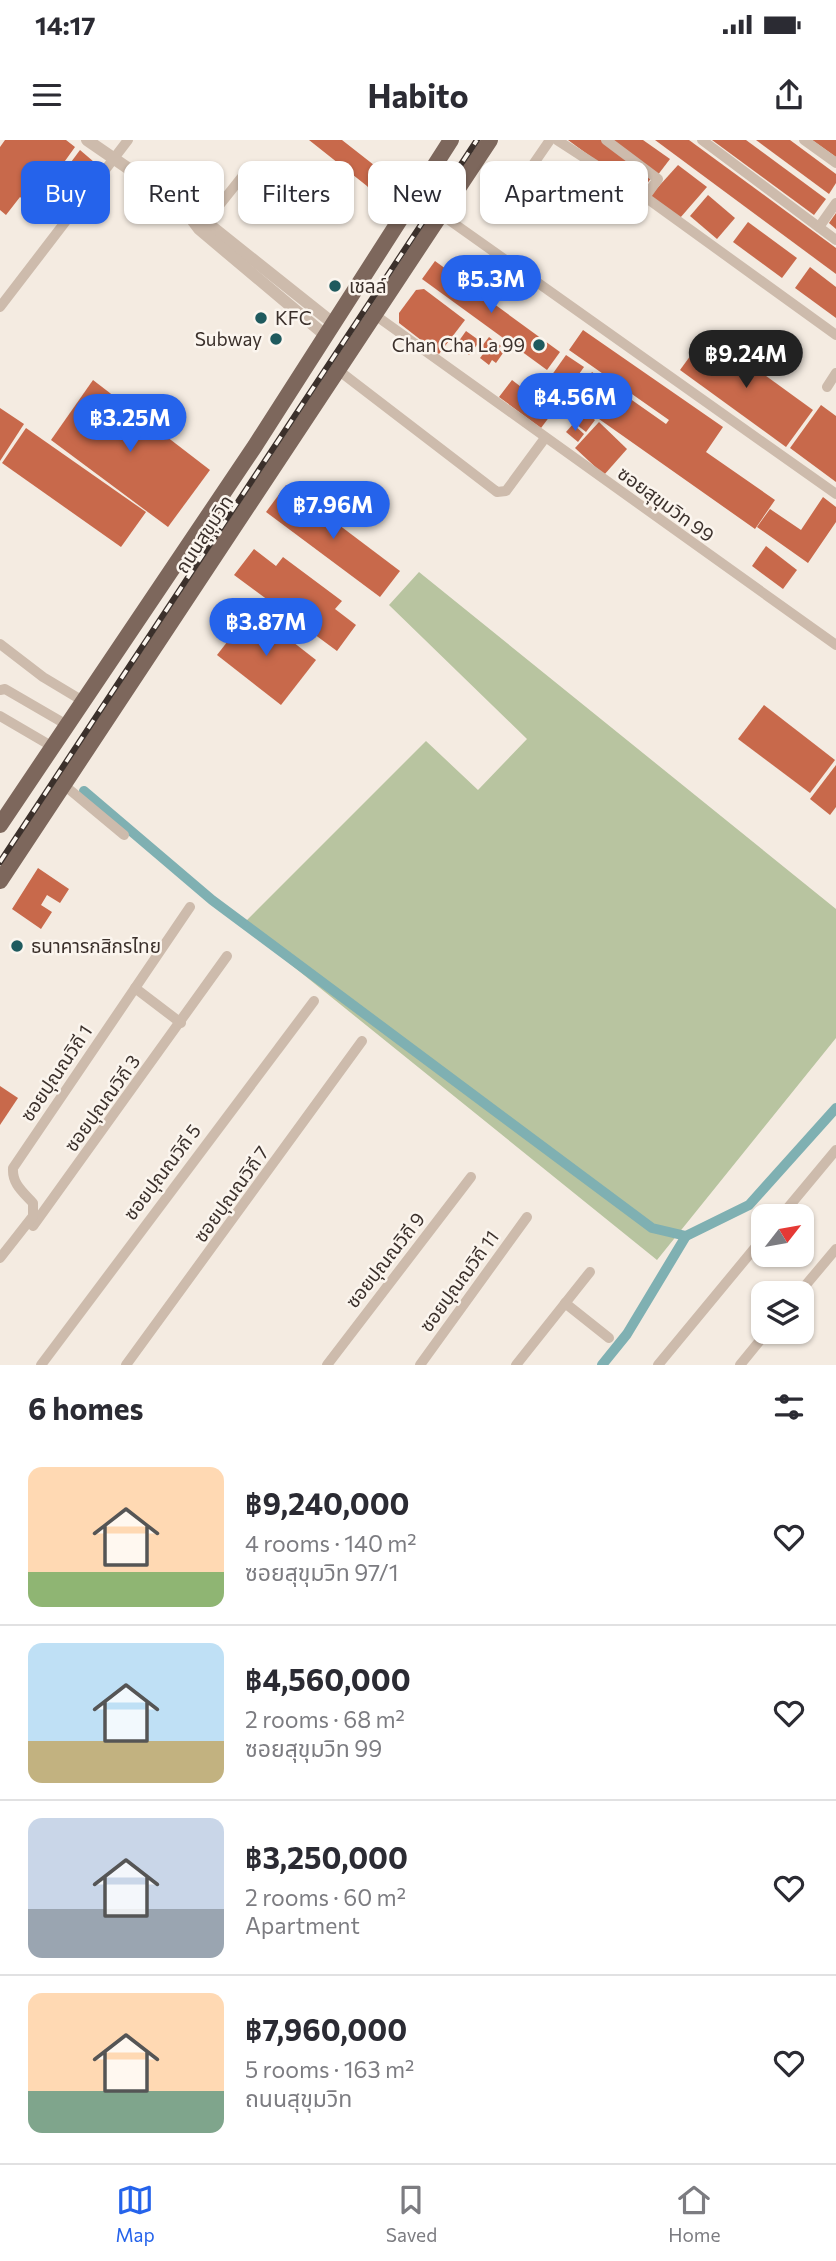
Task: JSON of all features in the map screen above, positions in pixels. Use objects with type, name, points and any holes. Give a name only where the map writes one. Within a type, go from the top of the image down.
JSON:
[{"type":"main road","name":"ถนนสุขุมวิท","points":[[0,825],[330,330],[451,140]]},
{"type":"main road","name":"ถนนสุขุมวิท","points":[[466,178],[490,140]]},
{"type":"main road","name":"ถนนสุขุมวิท","points":[[0,881],[436,224]]},
{"type":"main road","points":[[330,330],[353,347]]},
{"type":"street","points":[[87,140],[124,167]]},
{"type":"street","points":[[0,307],[128,140]]},
{"type":"street","points":[[536,161],[550,140]]},
{"type":"street","points":[[557,140],[589,161]]},
{"type":"street","points":[[606,140],[634,161]]},
{"type":"street","points":[[702,140],[836,240]]},
{"type":"street","points":[[804,140],[836,163]]},
{"type":"street","points":[[648,172],[658,179],[648,193]]},
{"type":"street","points":[[224,200],[238,183]]},
{"type":"street","points":[[648,199],[836,335]]},
{"type":"street","points":[[819,227],[836,202]]},
{"type":"street","points":[[195,224],[330,330]]},
{"type":"street","points":[[208,224],[330,330]]},
{"type":"street","points":[[455,224],[836,494]]},
{"type":"street","name":"ซอยสุขุมวิท 99","points":[[374,315],[836,645]]},
{"type":"street","points":[[338,370],[497,492],[506,491],[545,438]]},
{"type":"street","points":[[827,387],[836,373]]},
{"type":"street","points":[[0,644],[43,677],[83,701]]},
{"type":"street","points":[[0,690],[5,689],[67,725]]},
{"type":"street","points":[[0,716],[52,747]]},
{"type":"street","points":[[64,785],[124,835]]},
{"type":"street","name":"ซอยปุณณวิถี 1","points":[[0,1258],[33,1216],[33,1203],[16,1185],[12,1177],[13,1168],[190,907]]},
{"type":"street","name":"ซอยปุณณวิถี 3","points":[[0,1269],[227,956]]},
{"type":"street","points":[[135,988],[181,1023]]},
{"type":"street","name":"ซอยปุณณวิถี 5","points":[[41,1365],[314,1001]]},
{"type":"street","name":"ซอยปุณณวิถี 7","points":[[126,1365],[362,1041]]},
{"type":"street","points":[[791,1204],[836,1150]]},
{"type":"street","name":"ซอยปุณณวิถี 9","points":[[327,1365],[471,1177]]},
{"type":"street","name":"ซอยปุณณวิถี 11","points":[[420,1365],[527,1217]]},
{"type":"street","points":[[809,1281],[836,1249]]},
{"type":"street","points":[[658,1365],[751,1253]]},
{"type":"street","points":[[516,1365],[590,1272]]},
{"type":"street","points":[[565,1303],[609,1338]]},
{"type":"street","points":[[740,1365],[757,1344]]},
{"type":"green space","points":[[419,572],[836,909],[836,1038],[657,1260],[242,925],[426,741],[478,790],[527,739],[389,605]]},
{"type":"building","points":[[5,140],[66,140],[75,147],[65,161],[21,161],[21,198],[6,215],[0,210],[0,147]]},
{"type":"building","points":[[309,140],[342,140],[369,161],[368,187],[354,176],[354,161],[335,161]]},
{"type":"building","points":[[568,140],[602,140],[630,161],[597,161]]},
{"type":"building","points":[[609,140],[643,140],[670,159],[657,176],[648,169],[648,161],[637,161]]},
{"type":"building","points":[[655,140],[689,140],[836,248],[836,274]]},
{"type":"building","points":[[712,140],[746,140],[826,199],[814,215]]},
{"type":"building","points":[[756,140],[790,140],[836,174],[836,183],[829,194]]},
{"type":"building","points":[[812,140],[836,140],[836,157]]},
{"type":"building","points":[[80,150],[93,161],[72,161]]},
{"type":"building","points":[[678,165],[707,187],[680,218],[650,196]]},
{"type":"building","points":[[708,195],[735,218],[717,239],[690,216]]},
{"type":"building","points":[[836,213],[836,229],[829,223]]},
{"type":"building","points":[[748,222],[797,258],[782,278],[733,242]]},
{"type":"building","points":[[435,261],[560,352],[547,370],[422,279]]},
{"type":"building","points":[[810,267],[836,287],[836,318],[795,288]]},
{"type":"building","points":[[424,289],[465,320],[439,354],[399,323],[399,313],[416,290]]},
{"type":"building","points":[[583,330],[723,427],[706,452],[775,500],[755,529],[572,400],[592,372],[666,424],[669,420],[569,350]]},
{"type":"building","points":[[466,331],[480,341],[469,355],[456,345]]},
{"type":"building","points":[[707,333],[813,410],[786,447],[680,370]]},
{"type":"building","points":[[489,337],[501,346],[498,349],[503,353],[496,363],[492,360],[489,365],[480,358],[486,350],[482,346]]},
{"type":"building","points":[[566,355],[584,367],[567,391],[549,379]]},
{"type":"building","points":[[540,377],[565,396],[541,428],[499,397],[512,380],[529,393]]},
{"type":"building","points":[[93,380],[210,470],[168,527],[51,440]]},
{"type":"building","points":[[572,402],[595,420],[586,432],[563,414]]},
{"type":"building","points":[[821,405],[836,416],[836,482],[790,448]]},
{"type":"building","points":[[0,408],[24,424],[0,461]]},
{"type":"building","points":[[599,422],[627,449],[604,475],[575,448]]},
{"type":"building","points":[[573,424],[584,434],[578,442],[566,432]]},
{"type":"building","points":[[26,428],[146,512],[121,547],[2,463]]},
{"type":"building","points":[[286,485],[400,571],[380,597],[266,512]]},
{"type":"building","points":[[823,497],[836,507],[836,522],[808,563],[757,527],[770,509],[801,530]]},
{"type":"building","points":[[766,546],[797,570],[783,589],[752,566]]},
{"type":"building","points":[[254,549],[276,566],[283,557],[342,601],[335,609],[356,625],[337,651],[234,575]]},
{"type":"building","points":[[252,610],[316,660],[281,705],[217,655]]},
{"type":"building","points":[[764,705],[835,760],[810,793],[738,739]]},
{"type":"building","points":[[836,765],[836,807],[830,815],[810,799]]},
{"type":"building","points":[[38,868],[69,889],[60,903],[47,895],[41,905],[52,912],[41,929],[12,909]]},
{"type":"building","points":[[0,1086],[18,1098],[0,1125]]},
{"type":"waterway","points":[[84,791],[212,900],[652,1228],[686,1236]]},
{"type":"waterway","points":[[602,1365],[627,1334],[686,1236],[749,1205],[836,1108]]},
{"type":"railway","points":[[0,862],[477,140]]},
{"type":"place","name":"เชลล์","points":[[335,286]]},
{"type":"place","name":"KFC","points":[[261,318]]},
{"type":"place","name":"Subway","points":[[276,339]]},
{"type":"place","name":"Chan Cha La 99","points":[[539,345]]},
{"type":"place","name":"ธนาคารกสิกรไทย","points":[[17,946]]}]
